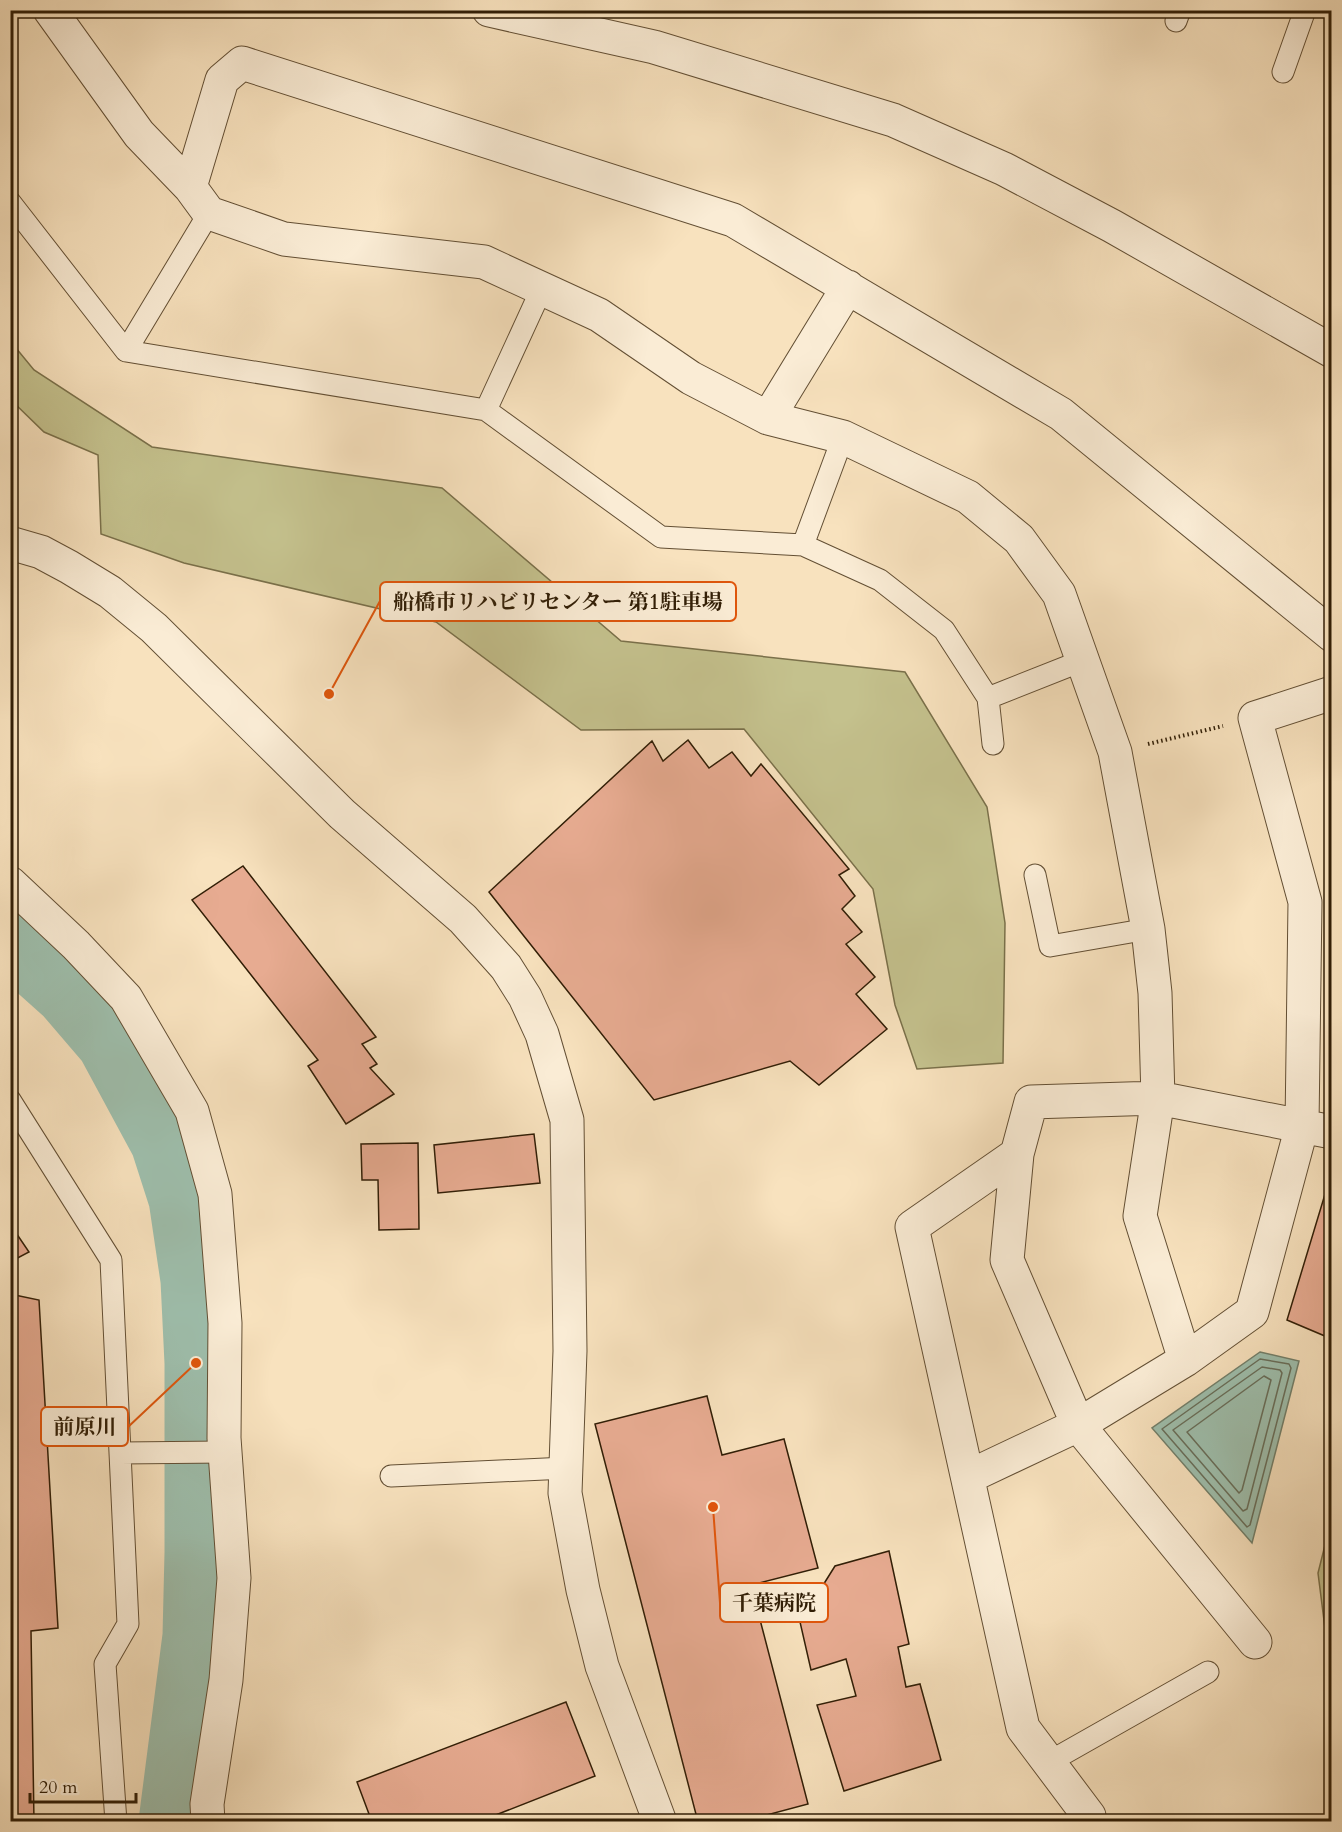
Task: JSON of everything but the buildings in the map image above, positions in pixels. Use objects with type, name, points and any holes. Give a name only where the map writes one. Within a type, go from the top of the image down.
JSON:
[{"type":"street","points":[[50,10],[139,134],[190,187],[209,213],[284,239],[484,262],[599,315],[691,378],[768,418],[843,437],[968,497],[1018,539],[1059,594],[1115,752],[1148,929],[1155,993],[1158,1098],[1140,1216],[1185,1360]]},
{"type":"street","points":[[489,10],[654,47],[893,120],[1044,189],[1332,351]]},
{"type":"street","points":[[190,187],[222,80],[242,63],[733,220],[1061,414],[1332,635]]},
{"type":"street","points":[[768,418],[848,287]]},
{"type":"street","points":[[10,543],[41,552],[69,567],[110,592],[154,628],[342,814],[463,919],[506,967],[525,997],[542,1034],[567,1120],[570,1351],[565,1493],[583,1590],[602,1666],[660,1821]]},
{"type":"street","points":[[968,1478],[1078,1425],[1185,1360],[1252,1312],[1317,1129],[1305,902],[1255,718],[1332,693]]},
{"type":"street","points":[[10,883],[76,945],[126,998],[192,1111],[214,1194],[225,1323],[225,1452],[234,1578],[226,1680],[207,1804],[208,1821]]},
{"type":"street","points":[[1255,1642],[1078,1425],[1007,1260],[1017,1154],[1031,1102],[1158,1098],[1317,1129]]},
{"type":"street","points":[[1017,1154],[912,1227],[1023,1728],[1089,1816],[1089,1821]]},
{"type":"lane","points":[[1283,72],[1305,10]]},
{"type":"lane","points":[[10,202],[126,351],[486,410],[661,537],[803,545],[880,580],[944,630],[988,698],[993,744]]},
{"type":"lane","points":[[126,351],[209,213]]},
{"type":"lane","points":[[486,410],[542,288]]},
{"type":"lane","points":[[803,545],[843,437]]},
{"type":"lane","points":[[988,698],[1084,660]]},
{"type":"lane","points":[[1035,875],[1050,946],[1148,929]]},
{"type":"lane","points":[[10,1100],[111,1260],[128,1624],[105,1664],[116,1821]]},
{"type":"lane","points":[[120,1453],[225,1452]]},
{"type":"lane","points":[[391,1476],[566,1468]]},
{"type":"lane","points":[[1049,1762],[1208,1672]]},
{"type":"path","points":[[1115,752],[1255,718]]},
{"type":"shaded area","points":[[11,342],[34,370],[152,447],[442,488],[621,641],[905,672],[987,807],[1005,923],[1003,1063],[917,1069],[895,1005],[873,889],[744,729],[581,730],[436,622],[184,563],[101,534],[98,455],[44,432],[11,400]]},
{"type":"shaded area","points":[[1331,1521],[1331,1676],[1318,1573]]},
{"type":"water","points":[[1260,1352],[1299,1361],[1252,1543],[1152,1428]]},
{"type":"waterway","points":[[10,944],[66,994],[108,1043],[162,1143],[180,1199],[192,1280],[196,1363],[196,1553],[194,1636],[170,1822]]},
{"type":"place","name":"船橋市リハビリセンター 第1駐車場","points":[[329,694]]},
{"type":"place","name":"前原川","points":[[196,1363]]},
{"type":"place","name":"千葉病院","points":[[713,1507]]}]
